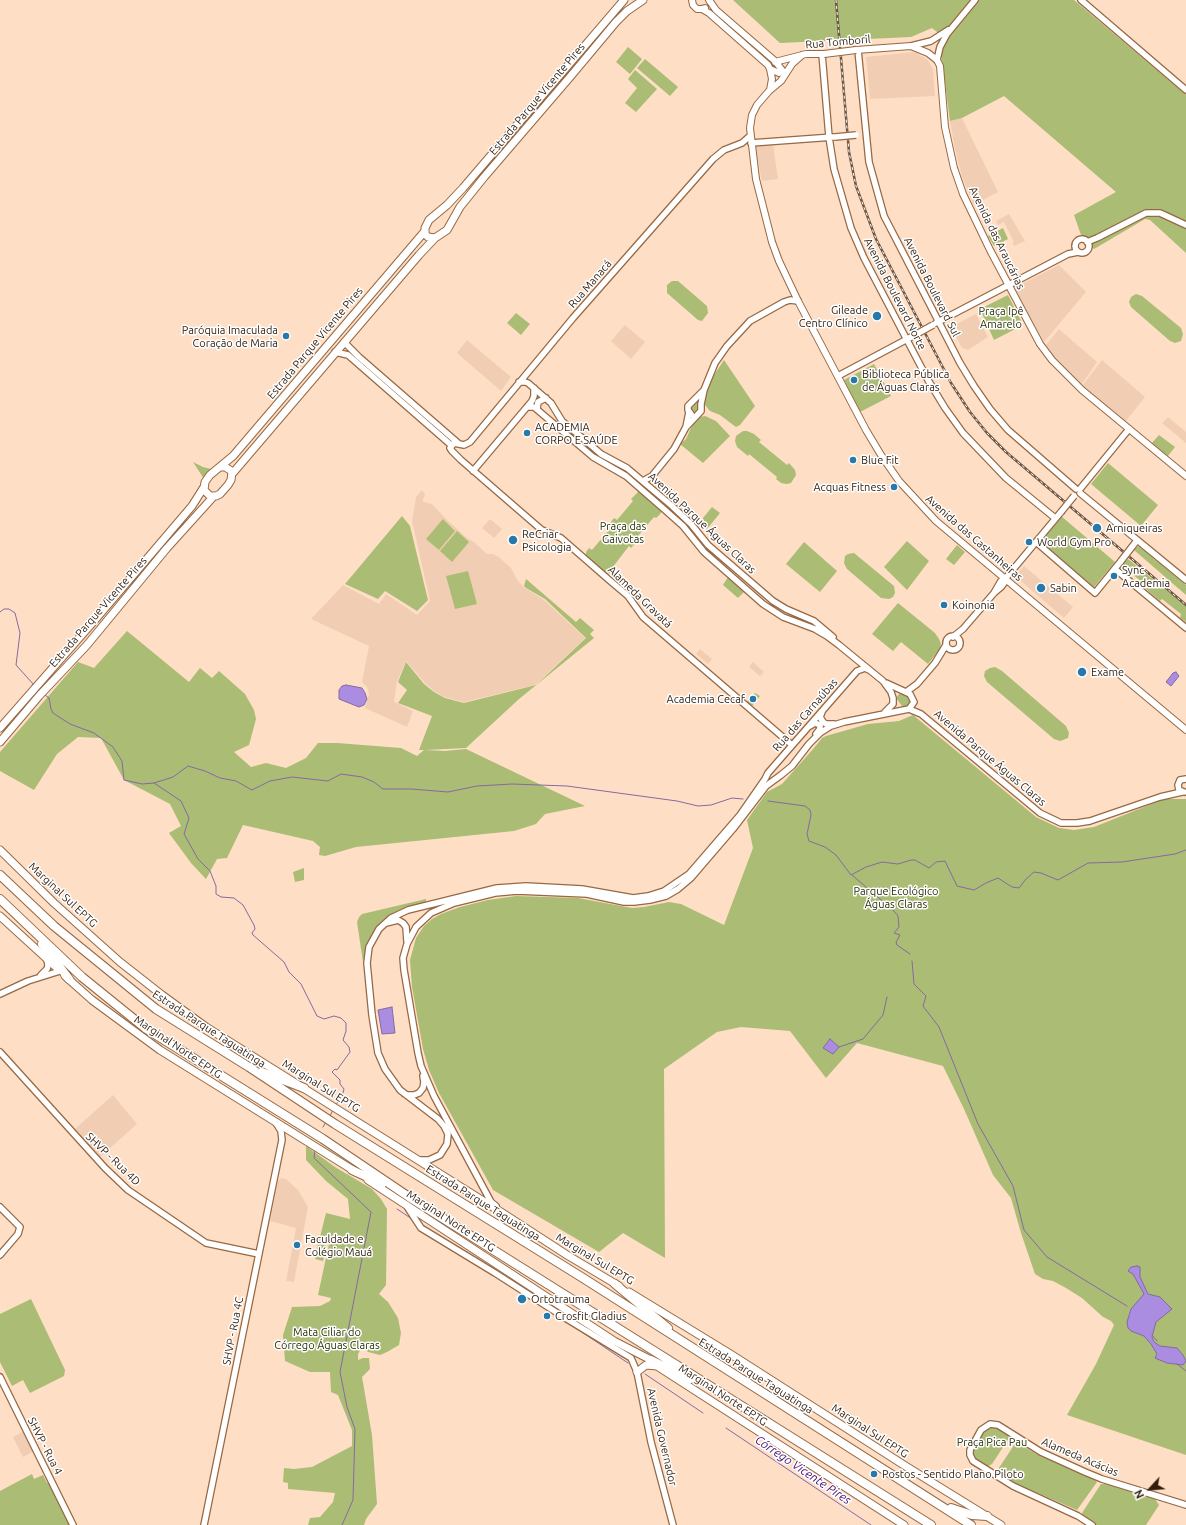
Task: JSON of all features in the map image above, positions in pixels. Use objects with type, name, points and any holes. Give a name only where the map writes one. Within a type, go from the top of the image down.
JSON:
[{"type":"highway","name":"Estrada Parque Taguatinga","points":[[0,875],[54,926],[134,993],[180,1025],[249,1067],[335,1124],[583,1278],[689,1347],[971,1525]]},
{"type":"highway","points":[[0,899],[82,977],[145,1028],[323,1139],[407,1201]]},
{"type":"highway","points":[[26,923],[69,979]]},
{"type":"highway","points":[[249,1067],[304,1088]]},
{"type":"highway","points":[[352,1170],[407,1201],[729,1398],[931,1525]]},
{"type":"highway","points":[[615,1284],[689,1347]]},
{"type":"highway","points":[[654,1363],[729,1398]]},
{"type":"highway","points":[[927,1497],[962,1512],[972,1515],[987,1516]]},
{"type":"main road","name":"Estrada Parque Vicente Pires","points":[[441,210],[479,170],[624,0]]},
{"type":"main road","name":"Estrada Parque Vicente Pires","points":[[453,218],[485,176],[616,22],[627,11],[643,0]]},
{"type":"main road","points":[[692,0],[695,7],[709,13],[763,60],[770,68],[779,73],[782,71],[775,61],[716,10],[709,0]]},
{"type":"main road","points":[[702,10],[706,8],[709,0]]},
{"type":"main road","name":"Rua Tomboril","points":[[775,61],[802,55],[911,46],[928,52],[937,60]]},
{"type":"main road","name":"Avenida das Castanheiras","points":[[802,55],[792,64],[781,81],[769,91],[757,105],[752,115],[750,128],[751,142],[758,187],[772,242],[798,301],[879,452],[908,492],[956,538],[1186,730]]},
{"type":"main road","name":"Avenida das Araucárias","points":[[937,60],[940,66],[945,126],[954,168],[966,199],[1009,286],[1040,344],[1052,360],[1082,390],[1186,476]]},
{"type":"main road","points":[[769,91],[772,79],[770,68],[775,61]]},
{"type":"main road","points":[[441,210],[449,210],[453,218],[447,230],[442,235],[435,238],[428,237],[425,227],[429,220],[441,210]]},
{"type":"main road","name":"Estrada Parque Vicente Pires","points":[[221,467],[260,426],[425,231]]},
{"type":"main road","name":"Estrada Parque Vicente Pires","points":[[232,474],[418,255],[435,238]]},
{"type":"main road","points":[[221,467],[228,468],[232,474],[228,485],[224,490],[214,496],[207,495],[204,487],[210,475],[221,467]]},
{"type":"main road","name":"Estrada Parque Vicente Pires","points":[[0,728],[192,506],[204,487]]},
{"type":"main road","name":"Estrada Parque Vicente Pires","points":[[0,742],[39,696],[94,636],[168,547],[214,496]]},
{"type":"main road","points":[[87,628],[87,632],[94,636]]},
{"type":"main road","name":"Marginal Sul EPTG","points":[[0,850],[81,928],[145,983],[212,1031],[419,1160],[567,1255],[732,1355],[1001,1525]]},
{"type":"main road","name":"Marginal Norte EPTG","points":[[0,916],[92,1000],[143,1039],[352,1170]]},
{"type":"main road","name":"Marginal Norte EPTG","points":[[407,1201],[614,1341],[654,1363],[904,1525]]},
{"type":"main road","points":[[637,1372],[646,1364],[654,1363]]},
{"type":"street","name":"Rua Tomboril","points":[[937,60],[942,43],[952,27],[975,0]]},
{"type":"street","points":[[1081,0],[1186,90]]},
{"type":"street","name":"Rua Tomboril","points":[[911,46],[931,41],[952,27]]},
{"type":"street","name":"Avenida Boulevard Sul","points":[[857,50],[869,162],[884,216],[974,386],[990,409],[1008,430],[1136,541],[1186,580]]},
{"type":"street","name":"Avenida Boulevard Norte","points":[[823,54],[834,169],[851,228],[864,258],[928,380],[945,408],[963,433],[1006,478],[1055,518]]},
{"type":"street","points":[[742,143],[866,134]]},
{"type":"street","name":"Rua Manacá","points":[[459,444],[467,444],[470,442],[583,306],[713,158],[724,150],[742,143],[751,142]]},
{"type":"street","points":[[1077,249],[1076,243],[1080,240],[1088,243],[1146,213],[1160,213],[1186,225]]},
{"type":"street","points":[[1077,249],[1085,253],[1088,250],[1088,243]]},
{"type":"street","points":[[838,376],[1077,249]]},
{"type":"street","points":[[784,302],[794,292]]},
{"type":"street","points":[[643,481],[652,476],[674,450],[686,427],[702,411],[701,404],[704,390],[715,363],[727,346],[750,321],[784,302],[790,300],[798,301]]},
{"type":"street","points":[[335,352],[348,355],[451,445],[451,450],[454,452],[460,450],[459,444],[359,358],[344,342]]},
{"type":"street","points":[[520,382],[528,383],[526,377],[527,374]]},
{"type":"street","name":"Avenida Parque Águas Claras","points":[[528,383],[551,403],[562,421],[603,455],[624,466],[649,486],[685,518],[708,545],[754,586],[777,604],[820,625],[839,645],[883,682],[891,692],[893,698],[893,704],[884,713]]},
{"type":"street","points":[[473,471],[533,399],[534,388]]},
{"type":"street","points":[[686,427],[689,412],[688,406],[704,390]]},
{"type":"street","points":[[537,409],[538,402],[546,398]]},
{"type":"street","points":[[693,401],[701,404]]},
{"type":"street","name":"Avenida Parque Águas Claras","points":[[527,407],[534,407],[537,409],[600,462],[626,476],[666,510],[683,526],[704,552],[763,604],[778,614],[815,629],[839,645]]},
{"type":"street","points":[[689,412],[692,415],[697,415]]},
{"type":"street","points":[[906,692],[917,684],[940,655],[948,639],[963,629],[994,593],[1001,581],[1005,579],[1129,430]]},
{"type":"street","points":[[582,447],[586,442]]},
{"type":"street","points":[[451,445],[454,443],[459,444]]},
{"type":"street","name":"Alameda Gravatá","points":[[454,452],[473,471],[539,528],[560,538],[628,596],[640,613],[652,625],[792,745]]},
{"type":"street","points":[[649,486],[652,476]]},
{"type":"street","points":[[1036,542],[1095,593],[1136,541]]},
{"type":"street","points":[[1114,569],[1186,628]]},
{"type":"street","points":[[750,592],[754,586]]},
{"type":"street","points":[[940,655],[958,648],[963,629]]},
{"type":"street","points":[[953,637],[957,638],[959,642]]},
{"type":"street","points":[[946,645],[952,650]]},
{"type":"street","points":[[852,656],[858,665],[857,671]]},
{"type":"street","points":[[857,671],[865,668],[869,670]]},
{"type":"street","name":"Rua das Carnaúbas","points":[[385,923],[391,918],[408,910],[486,890],[508,886],[582,889],[633,898],[664,891],[678,883],[694,868],[740,815],[765,779],[768,772],[857,671]]},
{"type":"street","name":"Avenida Parque Águas Claras","points":[[883,682],[906,692],[914,700],[921,714]]},
{"type":"street","points":[[909,709],[914,700],[917,684]]},
{"type":"street","points":[[825,706],[820,717],[823,722],[826,724],[844,722]]},
{"type":"street","name":"Avenida Parque Águas Claras","points":[[909,709],[921,714],[1040,813],[1056,821],[1067,824],[1090,821],[1160,797],[1185,792]]},
{"type":"street","name":"Rua das Carnaúbas","points":[[407,944],[416,927],[435,911],[454,903],[495,893],[517,891],[564,892],[587,894],[624,902],[650,900],[666,896],[678,889],[691,878],[733,829],[766,786],[792,766],[809,744],[826,730],[844,722],[909,709]]},
{"type":"street","points":[[805,729],[815,723],[820,727],[809,744]]},
{"type":"street","points":[[782,757],[776,773],[780,774],[792,766]]},
{"type":"street","name":"Avenida Parque Águas Claras","points":[[1160,797],[1170,791],[1181,781],[1186,772]]},
{"type":"street","points":[[1181,781],[1179,790],[1185,792]]},
{"type":"street","points":[[400,1090],[408,1095],[414,1095],[419,1093],[423,1088],[424,1082],[404,970],[403,958],[407,944],[406,927],[398,920],[385,923],[379,929],[370,947],[367,963],[372,1015],[378,1053],[385,1069],[400,1090],[438,1119],[448,1134],[447,1144],[440,1155],[428,1160],[419,1160]]},
{"type":"street","points":[[37,978],[47,970],[47,958]]},
{"type":"street","points":[[0,994],[37,978],[60,971]]},
{"type":"street","name":"SHVP - Rua 4D","points":[[0,1052],[105,1168],[128,1190],[206,1242],[259,1254]]},
{"type":"street","points":[[421,1066],[434,1096],[491,1202],[504,1214]]},
{"type":"street","points":[[276,1123],[281,1131],[282,1140]]},
{"type":"street","points":[[282,1140],[286,1136],[297,1135]]},
{"type":"street","name":"SHVP - Rua 4C","points":[[204,1525],[282,1140]]},
{"type":"street","name":"Avenida Governador","points":[[407,1201],[419,1227],[495,1272],[562,1316],[631,1358],[637,1372],[651,1442],[673,1525]]},
{"type":"street","points":[[0,1207],[20,1227],[18,1234],[0,1255]]},
{"type":"street","name":"SHVP - Rua 4","points":[[0,1377],[73,1525]]},
{"type":"street","name":"Alameda Acácias","points":[[1092,1525],[1078,1516],[1013,1486],[974,1461],[970,1455],[970,1450],[977,1437],[987,1425],[998,1425],[1041,1452],[1102,1479],[1186,1505]]},
{"type":"shaded area","points":[[914,52],[927,59],[933,69],[935,96],[870,99],[866,57]]},
{"type":"shaded area","points":[[962,118],[998,192],[974,205],[962,177],[950,121]]},
{"type":"shaded area","points":[[773,145],[778,179],[762,181],[755,146]]},
{"type":"shaded area","points":[[1009,214],[1025,241],[1014,246],[1012,243],[1014,242],[1004,222],[998,225],[996,221]]},
{"type":"shaded area","points":[[1059,265],[1086,292],[1044,342],[1014,288]]},
{"type":"shaded area","points":[[976,314],[988,337],[968,350],[962,348],[951,327]]},
{"type":"shaded area","points":[[625,325],[645,342],[631,359],[611,341]]},
{"type":"shaded area","points":[[1059,329],[1097,362],[1082,384],[1061,366],[1046,345]]},
{"type":"shaded area","points":[[467,340],[511,377],[501,391],[457,353]]},
{"type":"shaded area","points":[[1102,360],[1145,397],[1125,422],[1082,386]]},
{"type":"shaded area","points":[[1168,417],[1186,432],[1186,443],[1162,423]]},
{"type":"shaded area","points":[[422,490],[425,495],[423,502],[432,504],[467,538],[474,542],[487,554],[493,554],[500,558],[511,568],[518,581],[525,588],[544,600],[585,638],[535,685],[464,702],[445,697],[434,691],[406,661],[397,681],[394,702],[413,711],[407,727],[365,708],[369,694],[367,687],[362,682],[369,646],[311,619],[343,585],[379,604],[386,594],[417,615],[430,601],[412,521],[416,497]]},
{"type":"shaded area","points":[[490,519],[502,529],[494,538],[482,528]]},
{"type":"shaded area","points":[[1024,566],[1073,607],[1064,618],[1015,576]]},
{"type":"shaded area","points":[[700,649],[712,659],[708,664],[696,654]]},
{"type":"shaded area","points":[[753,662],[764,672],[760,676],[749,667]]},
{"type":"shaded area","points":[[1176,672],[1179,676],[1171,686],[1166,682],[1173,673]]},
{"type":"shaded area","points":[[346,685],[362,688],[367,699],[364,705],[359,707],[339,699],[339,690],[342,686]]},
{"type":"shaded area","points":[[392,1007],[395,1033],[382,1034],[378,1010]]},
{"type":"shaded area","points":[[830,1039],[839,1047],[833,1054],[823,1048]]},
{"type":"shaded area","points":[[113,1095],[137,1124],[100,1157],[75,1129]]},
{"type":"shaded area","name":"Faculdade e Colégio Mauá","points":[[281,1178],[286,1179],[298,1190],[308,1207],[294,1282],[286,1281],[296,1228],[270,1221],[278,1181]]},
{"type":"shaded area","points":[[1131,1267],[1140,1267],[1140,1277],[1148,1294],[1160,1297],[1172,1309],[1156,1322],[1152,1337],[1154,1342],[1160,1346],[1177,1348],[1186,1361],[1183,1365],[1167,1363],[1155,1358],[1157,1354],[1144,1336],[1131,1331],[1128,1328],[1127,1322],[1131,1309],[1144,1294],[1133,1274],[1128,1271]]},
{"type":"shaded area","points":[[26,1430],[36,1450],[23,1457],[13,1437]]},
{"type":"green space","points":[[733,0],[1074,0],[1186,95],[1186,253],[1150,220],[1145,219],[1094,249],[1081,235],[1074,215],[1116,192],[1004,96],[962,118],[950,121],[941,52],[946,39],[932,28],[911,37],[780,43]]},
{"type":"green space","points":[[628,47],[642,59],[630,74],[616,62]]},
{"type":"green space","points":[[645,59],[678,87],[670,96],[637,68]]},
{"type":"green space","points":[[635,70],[657,89],[636,112],[625,103],[637,88],[628,79]]},
{"type":"green space","points":[[1003,228],[1008,239],[994,246],[988,236]]},
{"type":"green space","points":[[672,281],[678,281],[707,306],[708,313],[702,321],[698,320],[667,293],[667,285]]},
{"type":"green space","points":[[1136,294],[1142,296],[1181,328],[1183,334],[1181,341],[1175,343],[1170,341],[1131,307],[1129,302],[1131,297]]},
{"type":"green space","name":"Praça Ipê Amarelo","points":[[1008,295],[1023,325],[994,340],[980,309]]},
{"type":"green space","points":[[516,313],[530,324],[521,335],[507,323]]},
{"type":"green space","points":[[724,360],[755,406],[740,425],[736,427],[720,415],[710,411],[705,405],[704,399],[714,375]]},
{"type":"green space","points":[[874,364],[891,396],[860,412],[844,380]]},
{"type":"green space","points":[[695,401],[701,404],[697,415],[692,415],[688,406]]},
{"type":"green space","points":[[705,416],[716,421],[730,436],[703,463],[680,444],[686,439],[694,421],[699,417]]},
{"type":"green space","points":[[743,431],[754,434],[761,440],[759,442],[787,465],[789,463],[795,470],[796,475],[791,483],[781,483],[776,479],[777,477],[749,454],[748,456],[737,447],[735,441],[736,436]]},
{"type":"green space","points":[[1159,435],[1175,447],[1167,457],[1151,444]]},
{"type":"green space","points":[[193,462],[211,469],[204,479]]},
{"type":"green space","points":[[1108,463],[1158,505],[1141,526],[1091,484]]},
{"type":"green space","name":"Praça das Gaivotas","points":[[638,492],[661,509],[661,513],[656,518],[654,517],[637,537],[638,540],[631,548],[629,546],[612,568],[613,569],[610,573],[605,574],[586,556],[586,552],[589,548],[592,550],[608,531],[609,529],[607,527],[614,518],[617,520],[633,501],[631,499]]},
{"type":"green space","points":[[712,507],[720,513],[707,529],[699,523]]},
{"type":"green space","points":[[402,516],[410,526],[428,600],[417,611],[385,591],[378,599],[345,584]]},
{"type":"green space","points":[[1061,516],[1115,562],[1094,587],[1040,542]]},
{"type":"green space","points":[[443,519],[455,531],[439,550],[426,539]]},
{"type":"green space","points":[[457,531],[469,542],[452,562],[440,551]]},
{"type":"green space","points":[[907,541],[929,561],[907,590],[884,567]]},
{"type":"green space","points":[[804,542],[837,571],[820,592],[786,564]]},
{"type":"green space","points":[[1141,544],[1155,556],[1154,559],[1181,578],[1180,580],[1186,585],[1186,595],[1134,550]]},
{"type":"green space","points":[[957,545],[965,552],[954,565],[946,559]]},
{"type":"green space","points":[[854,553],[894,586],[895,593],[893,597],[889,599],[881,598],[847,569],[844,563],[845,556]]},
{"type":"green space","points":[[1128,559],[1186,606],[1186,622],[1180,618],[1181,614],[1162,599],[1160,601],[1146,589],[1148,587],[1126,569],[1122,569],[1121,565]]},
{"type":"green space","points":[[468,571],[477,604],[455,609],[446,576]]},
{"type":"green space","points":[[728,577],[745,591],[738,598],[723,585]]},
{"type":"green space","points":[[526,579],[576,622],[580,618],[594,630],[590,634],[594,638],[519,699],[466,748],[425,750],[445,751],[466,749],[585,806],[545,814],[536,824],[514,831],[356,847],[325,856],[319,855],[320,847],[313,841],[243,825],[227,858],[217,859],[206,879],[191,863],[169,833],[181,826],[170,804],[124,780],[101,738],[78,737],[57,754],[34,790],[0,771],[0,752],[78,662],[94,668],[127,631],[189,682],[200,668],[212,678],[219,671],[245,694],[254,710],[256,719],[249,745],[234,752],[251,767],[266,763],[286,768],[306,758],[318,743],[401,748],[417,756],[424,750],[419,750],[432,716],[398,703],[407,690],[398,682],[406,662],[424,684],[434,692],[445,698],[464,703],[536,685],[586,638],[545,599],[526,588],[524,586]]},
{"type":"green space","points":[[898,603],[935,633],[939,639],[941,644],[940,649],[928,664],[901,642],[893,651],[872,634]]},
{"type":"green space","points":[[995,667],[1002,671],[1066,726],[1069,733],[1068,738],[1060,741],[1054,739],[987,682],[984,676],[985,671]]},
{"type":"green space","name":"Academia Cecaf","points":[[755,693],[760,696],[752,706],[747,702]]},
{"type":"green space","points":[[905,693],[912,700],[910,705],[907,707],[902,706],[896,698],[899,694]]},
{"type":"green space","name":"Parque Ecológico Águas Claras","points":[[913,715],[1036,817],[1059,828],[1074,830],[1094,827],[1164,799],[1186,799],[1186,1455],[1067,1415],[1096,1364],[1114,1325],[1082,1298],[1053,1281],[1043,1279],[1035,1274],[1011,1198],[993,1175],[943,1066],[857,1043],[826,1078],[790,1031],[741,1027],[717,1032],[664,1069],[665,1258],[623,1233],[599,1252],[493,1190],[439,1093],[429,1070],[423,1049],[412,987],[410,960],[416,938],[424,926],[432,919],[460,907],[488,900],[516,896],[578,898],[632,908],[669,902],[681,904],[724,925],[753,848],[747,820],[767,792],[782,784],[822,738],[868,724],[899,721]]},
{"type":"green space","points":[[304,868],[304,880],[295,882],[293,872]]},
{"type":"green space","points":[[426,899],[426,903],[401,909],[388,916],[381,922],[367,943],[363,962],[357,922],[362,914]]},
{"type":"green space","name":"Mata Ciliar do Córrego Águas Claras","points":[[306,1146],[335,1167],[372,1189],[387,1209],[386,1285],[379,1294],[388,1302],[398,1318],[401,1333],[399,1345],[387,1352],[380,1355],[368,1352],[362,1347],[358,1354],[358,1360],[369,1358],[370,1369],[362,1377],[372,1435],[377,1504],[366,1519],[364,1525],[308,1525],[310,1518],[320,1517],[333,1502],[335,1493],[288,1489],[288,1483],[283,1482],[284,1468],[294,1469],[312,1467],[352,1446],[352,1430],[338,1395],[331,1392],[330,1372],[310,1372],[285,1361],[283,1335],[292,1307],[320,1306],[330,1301],[331,1298],[318,1295],[329,1244],[319,1241],[326,1213],[350,1219],[348,1199],[326,1181],[306,1160]]},
{"type":"green space","points":[[318,1244],[327,1246],[323,1261],[315,1259]]},
{"type":"green space","points":[[31,1299],[65,1370],[64,1376],[30,1393],[23,1380],[12,1386],[0,1362],[0,1314]]},
{"type":"green space","name":"Praça Pica Pau","points":[[994,1425],[1007,1433],[1009,1438],[992,1464],[987,1467],[973,1459],[971,1449],[986,1428]]},
{"type":"green space","points":[[1016,1442],[1036,1454],[1094,1479],[1097,1482],[1077,1510],[1017,1484],[997,1471]]},
{"type":"green space","points":[[32,1474],[34,1479],[43,1475],[47,1483],[49,1483],[70,1525],[0,1525],[0,1491]]},
{"type":"green space","points":[[1101,1484],[1108,1484],[1155,1499],[1159,1505],[1146,1525],[1096,1525],[1083,1517],[1082,1513]]},
{"type":"waterway","points":[[0,612],[4,609],[9,609],[15,613],[20,633],[16,665],[34,685]]},
{"type":"waterway","points":[[45,695],[49,698],[53,713],[70,724],[94,733],[113,747],[122,761],[124,780],[142,784],[154,783],[181,801],[189,818],[184,834],[198,859],[210,871],[216,886],[216,894],[221,897],[234,898],[243,905],[254,925],[255,929],[252,933],[253,935],[284,962],[289,972],[301,984],[317,1016],[324,1019],[334,1016],[341,1018],[346,1023],[346,1031],[343,1040],[349,1047],[350,1052],[337,1070],[335,1069],[332,1072],[340,1080],[340,1084],[344,1089],[336,1105]]},
{"type":"waterway","points":[[154,783],[173,777],[188,766],[205,771],[220,778],[236,781],[252,790],[270,781],[292,777],[328,781],[341,774],[362,777],[374,782],[383,789],[411,789],[448,792],[477,786],[512,784],[567,786],[677,801],[698,806],[711,805],[732,798],[743,799]]},
{"type":"waterway","points":[[768,801],[805,806],[810,810],[811,815],[807,834],[809,841],[825,847],[836,855],[851,875],[866,867],[882,862],[898,864],[915,860],[929,868],[936,862],[945,861],[957,886],[974,890],[998,878],[1012,887],[1019,888],[1034,872],[1041,873],[1058,880],[1088,863],[1122,862],[1175,854],[1186,850]]},
{"type":"waterway","points":[[852,875],[898,916],[899,927],[894,933],[900,935],[896,942],[897,945],[910,954]]},
{"type":"waterway","points":[[912,961],[914,984],[926,996],[923,1006],[939,1027],[978,1124],[1013,1186],[1024,1230],[1047,1257],[1127,1306]]},
{"type":"waterway","points":[[839,1047],[863,1039],[883,1015],[887,997]]},
{"type":"waterway","points":[[330,1116],[333,1110]]},
{"type":"waterway","points":[[323,1127],[326,1122]]},
{"type":"waterway","points":[[315,1150],[314,1158],[371,1212],[340,1372],[347,1407],[355,1429],[353,1500],[342,1525]]},
{"type":"waterway","name":"Córrego Vicente Pires","points":[[397,1209],[412,1219]]},
{"type":"waterway","name":"Córrego Vicente Pires","points":[[567,1322],[628,1363]]},
{"type":"waterway","points":[[1152,1335],[1157,1341]]},
{"type":"waterway","points":[[1177,1364],[1186,1371]]},
{"type":"waterway","name":"Córrego Vicente Pires","points":[[645,1374],[703,1413]]},
{"type":"waterway","name":"Córrego Vicente Pires","points":[[726,1428],[871,1525]]},
{"type":"railway","points":[[836,0],[849,152],[856,186],[876,239],[951,383],[970,412],[987,433],[1006,452],[1186,605]]},
{"type":"place","name":"Gileade Centro Clínico","points":[[877,316]]},
{"type":"place","name":"Paróquia Imaculada Coração de Maria","points":[[286,336]]},
{"type":"place","name":"Biblioteca Pública de Águas Claras","points":[[854,380]]},
{"type":"place","name":"ACADEMIA CORPO E SAÚDE","points":[[527,433]]},
{"type":"place","name":"Blue Fit","points":[[853,460]]},
{"type":"place","name":"Acquas Fitness","points":[[894,487]]},
{"type":"place","name":"Arniqueiras","points":[[1097,528]]},
{"type":"place","name":"ReCriar Psicologia","points":[[513,540]]},
{"type":"place","name":"World Gym Pro","points":[[1029,542]]},
{"type":"place","name":"Sync Academia","points":[[1114,576]]},
{"type":"place","name":"Sabin","points":[[1041,588]]},
{"type":"place","name":"Koinonia","points":[[944,605]]},
{"type":"place","name":"Exame","points":[[1082,672]]},
{"type":"place","name":"Academia Cecaf","points":[[753,699]]},
{"type":"place","name":"Faculdade e Colégio Mauá","points":[[297,1245]]},
{"type":"place","name":"Ortotrauma","points":[[522,1299]]},
{"type":"place","name":"Crosfit Gladius","points":[[547,1316]]},
{"type":"place","name":"Postos - Sentido Plano Piloto","points":[[874,1474]]}]
